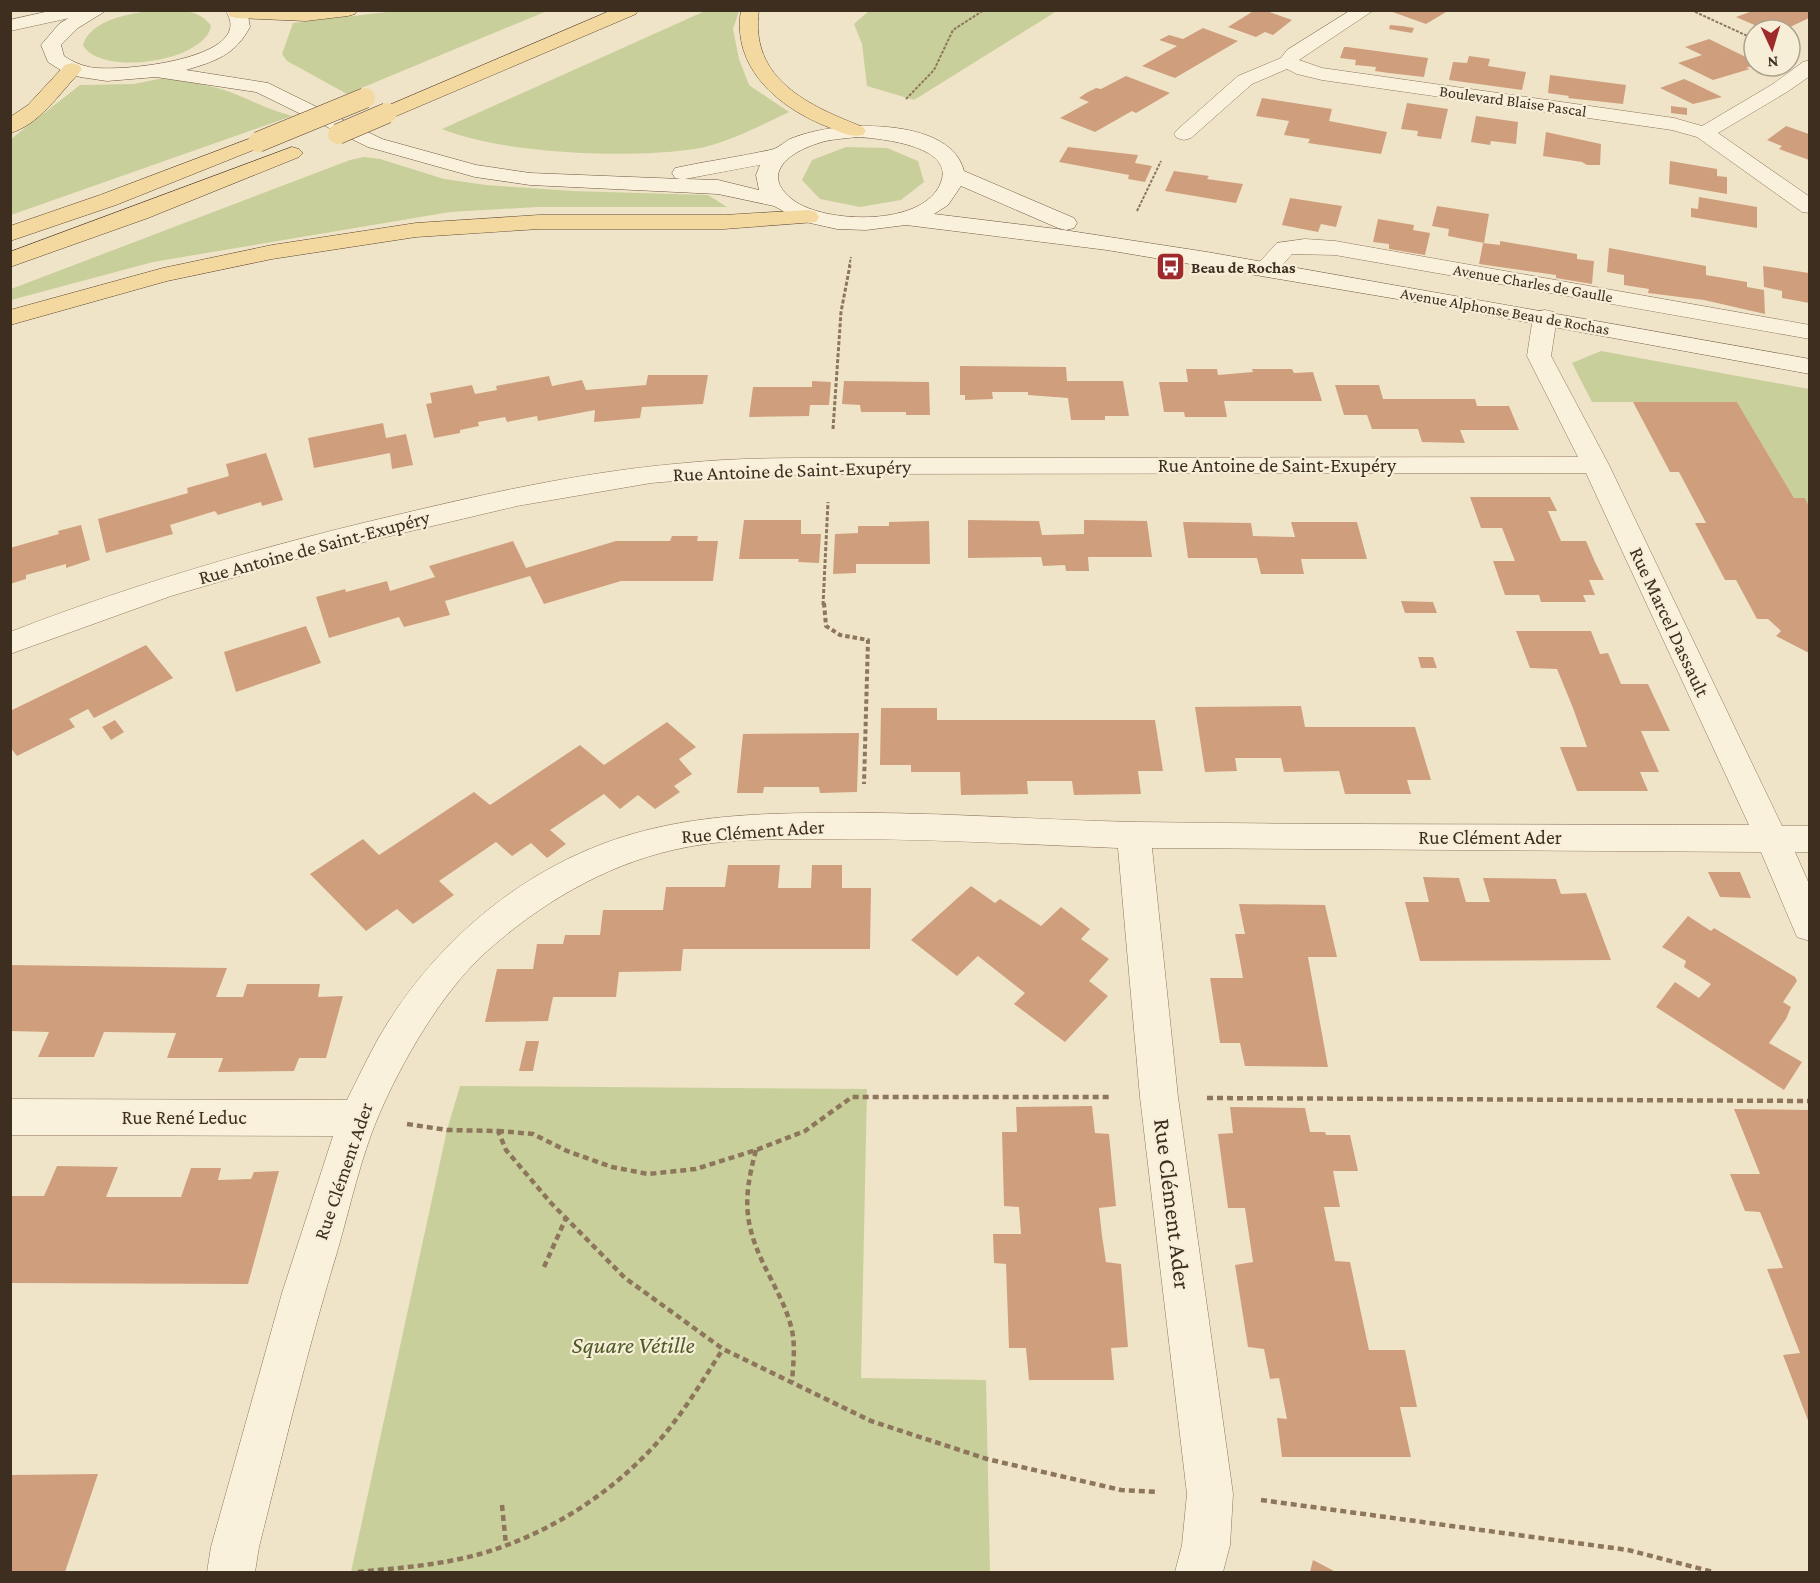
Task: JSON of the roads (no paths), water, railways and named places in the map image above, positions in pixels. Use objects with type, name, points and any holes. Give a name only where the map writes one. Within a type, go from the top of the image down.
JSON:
[{"type":"main road","points":[[235,11],[306,15],[348,10]]},
{"type":"main road","points":[[10,260],[140,213],[292,153],[629,10]]},
{"type":"main road","points":[[750,10],[750,42],[760,68],[778,88],[789,99],[811,112],[866,131]]},
{"type":"main road","points":[[10,127],[35,109],[72,69]]},
{"type":"main road","points":[[10,234],[108,200],[387,89]]},
{"type":"main road","points":[[10,318],[163,275],[272,252],[416,231],[539,222],[724,222],[808,217]]},
{"type":"street","points":[[10,26],[81,10]]},
{"type":"street","points":[[98,10],[83,16],[61,30],[51,45],[55,58],[72,69],[98,75],[158,72],[194,62],[230,43],[241,27],[239,16],[235,11]]},
{"type":"street","points":[[1184,134],[1245,80],[1288,62],[1294,54],[1365,10]]},
{"type":"street","points":[[230,43],[244,70],[261,87]]},
{"type":"street","name":"Boulevard Blaise Pascal","points":[[1288,62],[1304,70],[1322,74],[1674,124],[1704,133],[1809,207]]},
{"type":"street","points":[[1704,133],[1780,88],[1809,66]]},
{"type":"street","points":[[158,72],[261,87],[375,142],[421,158],[475,171],[530,179],[718,187],[777,200]]},
{"type":"street","points":[[628,182],[719,168],[778,155],[811,138],[866,131],[911,137],[934,147],[949,160],[954,175],[949,192],[932,207],[906,218],[856,224],[831,222],[808,217],[777,200],[767,185],[768,170],[778,155]]},
{"type":"street","name":"Avenue Alphonse Beau de Rochas","points":[[954,175],[1060,221],[1201,257]]},
{"type":"street","name":"Avenue Alphonse Beau de Rochas","points":[[906,218],[1008,227],[1201,257],[1545,317],[1809,367]]},
{"type":"street","name":"Avenue Charles de Gaulle","points":[[1265,269],[1285,248],[1305,246],[1335,248],[1809,332]]},
{"type":"street","name":"Rue Marcel Dassault","points":[[1545,317],[1539,356],[1596,465],[1772,839],[1809,927]]},
{"type":"street","name":"Rue Antoine de Saint-Exupéry","points":[[10,644],[98,610],[197,577],[348,535],[531,495],[683,471],[830,466],[1596,465]]},
{"type":"street","name":"Rue Clément Ader","points":[[231,1572],[235,1547],[303,1293],[358,1118],[392,1048],[432,989],[471,944],[521,905],[575,871],[615,853],[674,836],[725,829],[864,826],[1134,835],[1809,839]]},
{"type":"street","name":"Rue Clément Ader","points":[[1134,835],[1159,1098],[1210,1494],[1206,1545],[1199,1572]]},
{"type":"street","name":"Rue René Leduc","points":[[10,1117],[358,1118]]},
{"type":"place","name":"Beau de Rochas","points":[[1170,267]]},
{"type":"park label","name":"Square Vétille","points":[[633,1344]]}]
